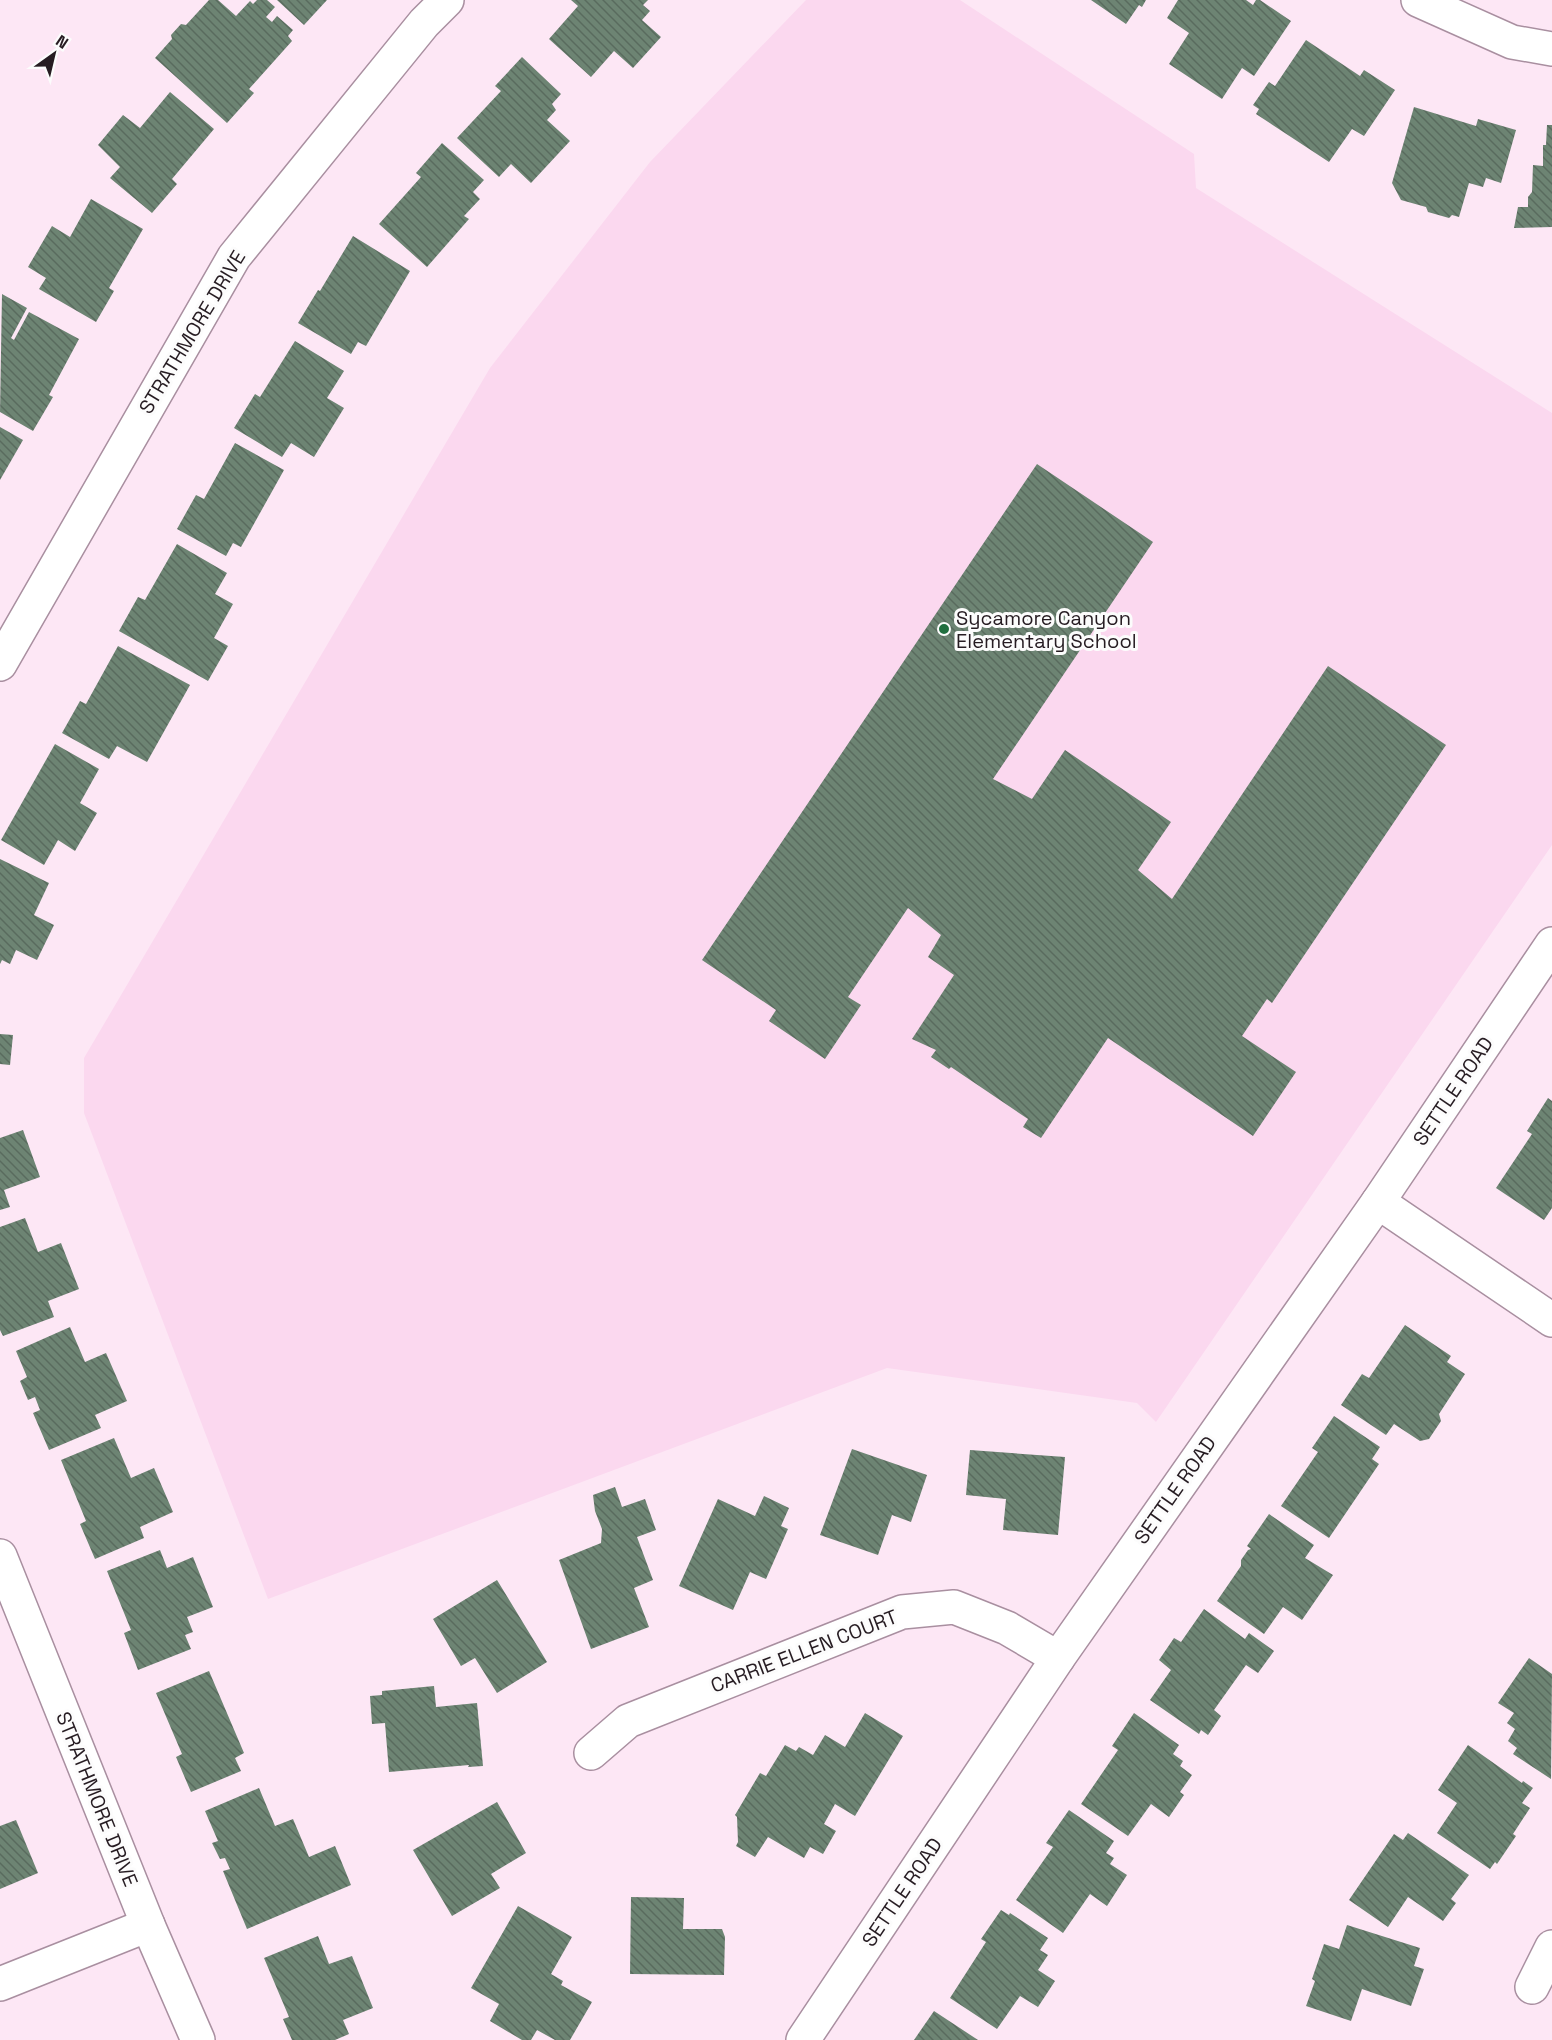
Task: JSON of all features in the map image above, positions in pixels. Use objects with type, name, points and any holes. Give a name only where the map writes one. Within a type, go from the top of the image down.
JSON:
[{"type":"street","name":"STRATHMORE DRIVE","points":[[0,663],[234,256],[424,23],[447,0]]},
{"type":"street","points":[[1418,0],[1512,42],[1552,49]]},
{"type":"street","name":"SETTLE ROAD","points":[[803,2040],[1058,1658],[1378,1202],[1552,944]]},
{"type":"street","points":[[1378,1202],[1552,1320]]},
{"type":"street","name":"STRATHMORE DRIVE","points":[[0,1556],[148,1925],[198,2040]]},
{"type":"street","name":"CARRIE ELLEN COURT","points":[[591,1753],[628,1721],[902,1612],[954,1607],[1007,1628],[1058,1658]]},
{"type":"street","points":[[0,1984],[148,1925]]},
{"type":"street","points":[[1532,1987],[1552,1947]]},
{"type":"shaded area","name":"Sycamore Canyon Elementary School","points":[[806,0],[960,0],[1194,154],[1196,188],[1552,413],[1552,845],[1156,1422],[1137,1403],[887,1368],[268,1599],[84,1113],[84,1058],[490,368],[650,162]]},
{"type":"building","points":[[209,0],[218,0],[236,16],[250,1],[253,4],[257,0],[267,0],[275,7],[266,17],[272,22],[277,16],[293,30],[288,36],[292,41],[249,89],[254,93],[227,123],[155,58],[172,39],[171,35],[181,24],[186,25]]},
{"type":"building","points":[[277,0],[327,0],[304,25]]},
{"type":"building","points":[[571,0],[648,0],[643,5],[650,11],[642,20],[661,37],[633,68],[614,51],[591,77],[549,39],[578,6]]},
{"type":"building","points":[[1091,0],[1146,0],[1142,7],[1139,5],[1126,24]]},
{"type":"building","points":[[1178,0],[1246,0],[1253,5],[1256,0],[1260,0],[1291,21],[1254,76],[1242,68],[1222,99],[1169,64],[1189,33],[1167,18]]},
{"type":"building","points":[[1306,40],[1360,76],[1364,70],[1395,90],[1364,136],[1352,129],[1329,162],[1256,114],[1259,109],[1253,105],[1269,82],[1275,86]]},
{"type":"building","points":[[522,57],[561,94],[552,104],[556,110],[547,120],[570,141],[531,183],[511,164],[499,177],[457,138],[501,91],[495,86]]},
{"type":"building","points":[[170,92],[214,129],[172,179],[177,184],[152,213],[110,178],[120,167],[98,145],[123,115],[140,128]]},
{"type":"building","points":[[1414,107],[1476,126],[1478,119],[1516,130],[1501,183],[1486,178],[1483,187],[1469,183],[1459,217],[1452,215],[1449,218],[1428,212],[1426,207],[1401,200],[1392,183]]},
{"type":"building","points":[[1547,125],[1552,125],[1552,227],[1514,228],[1518,207],[1528,207],[1528,197],[1532,192],[1533,165],[1543,166],[1543,145],[1546,145]]},
{"type":"building","points":[[442,143],[484,180],[473,192],[480,199],[464,216],[469,219],[427,267],[379,224],[421,177],[416,173]]},
{"type":"building","points":[[91,199],[143,229],[109,288],[114,291],[96,322],[39,289],[46,278],[28,267],[52,226],[70,237]]},
{"type":"building","points":[[353,236],[410,271],[366,346],[358,342],[351,354],[298,323]]},
{"type":"building","points":[[2,294],[27,308],[11,338],[14,340],[29,312],[79,339],[49,395],[53,397],[33,431],[0,412]]},
{"type":"building","points":[[295,341],[344,371],[327,398],[344,408],[314,457],[291,443],[282,457],[234,428],[255,394],[260,397]]},
{"type":"building","points":[[0,427],[23,440],[0,480]]},
{"type":"building","points":[[235,443],[284,470],[241,547],[233,543],[226,556],[177,529],[196,495],[204,499]]},
{"type":"building","points":[[1037,464],[1153,542],[993,779],[1032,799],[1065,750],[1171,822],[1138,870],[1172,899],[1328,666],[1446,745],[1272,1003],[1267,999],[1242,1036],[1296,1072],[1253,1136],[1108,1038],[1041,1138],[1023,1127],[1028,1119],[951,1067],[949,1069],[931,1057],[936,1050],[912,1039],[954,975],[928,957],[941,935],[908,908],[848,997],[861,1005],[825,1059],[769,1021],[776,1010],[702,960]]},
{"type":"building","points":[[177,544],[227,573],[215,594],[233,604],[214,638],[228,646],[208,681],[119,631],[138,597],[145,600]]},
{"type":"building","points":[[118,646],[190,685],[147,762],[117,746],[109,759],[62,733],[80,701],[86,704]]},
{"type":"building","points":[[55,744],[99,769],[80,803],[97,813],[75,851],[58,840],[44,865],[1,840]]},
{"type":"building","points":[[0,859],[49,883],[34,915],[54,925],[37,960],[16,950],[10,964],[2,960],[0,964]]},
{"type":"building","points":[[0,1034],[13,1035],[10,1065],[0,1064]]},
{"type":"building","points":[[1548,1098],[1552,1101],[1552,1208],[1544,1220],[1496,1188],[1532,1134],[1527,1131]]},
{"type":"building","points":[[23,1130],[40,1177],[4,1190],[10,1207],[0,1210],[0,1138]]},
{"type":"building","points":[[25,1218],[38,1252],[61,1243],[79,1289],[48,1301],[54,1317],[3,1336],[0,1330],[0,1227]]},
{"type":"building","points":[[1405,1325],[1451,1356],[1447,1362],[1465,1374],[1439,1414],[1441,1421],[1429,1439],[1420,1441],[1394,1424],[1386,1435],[1341,1405],[1362,1374],[1369,1378]]},
{"type":"building","points":[[70,1327],[85,1362],[106,1353],[127,1401],[95,1415],[101,1428],[49,1450],[33,1413],[40,1410],[35,1397],[28,1400],[20,1381],[27,1377],[16,1351]]},
{"type":"building","points":[[1334,1416],[1380,1447],[1372,1459],[1379,1464],[1329,1538],[1281,1506],[1318,1452],[1312,1448]]},
{"type":"building","points":[[114,1438],[131,1478],[154,1468],[173,1512],[140,1527],[144,1538],[95,1559],[80,1524],[86,1521],[61,1460]]},
{"type":"building","points":[[852,1449],[927,1475],[911,1522],[892,1515],[878,1555],[820,1535]]},
{"type":"building","points":[[970,1450],[1065,1457],[1058,1535],[1003,1530],[1006,1499],[966,1495]]},
{"type":"building","points":[[615,1487],[622,1507],[645,1499],[656,1530],[637,1537],[653,1580],[634,1588],[649,1627],[591,1649],[559,1560],[601,1543],[602,1529],[595,1511],[593,1495]]},
{"type":"building","points":[[764,1496],[789,1508],[781,1526],[788,1529],[766,1579],[750,1572],[733,1610],[679,1586],[718,1499],[755,1516]]},
{"type":"building","points":[[1269,1514],[1314,1545],[1305,1558],[1333,1575],[1302,1620],[1283,1607],[1264,1634],[1217,1601],[1241,1566],[1241,1560],[1251,1549],[1247,1546]]},
{"type":"building","points":[[160,1550],[167,1568],[193,1557],[213,1607],[187,1617],[193,1632],[185,1635],[191,1649],[138,1670],[124,1633],[131,1630],[107,1571]]},
{"type":"building","points":[[497,1580],[547,1662],[497,1693],[475,1658],[461,1666],[433,1619]]},
{"type":"building","points":[[1204,1609],[1245,1639],[1249,1633],[1274,1651],[1258,1673],[1246,1665],[1214,1710],[1221,1716],[1208,1735],[1201,1730],[1199,1734],[1150,1700],[1171,1670],[1159,1660],[1174,1638],[1181,1642]]},
{"type":"building","points":[[1529,1658],[1552,1674],[1551,1779],[1513,1754],[1517,1748],[1508,1741],[1515,1729],[1507,1723],[1514,1713],[1498,1703]]},
{"type":"building","points":[[209,1671],[244,1753],[235,1758],[241,1771],[191,1792],[176,1757],[182,1754],[156,1693]]},
{"type":"building","points":[[434,1686],[436,1707],[477,1703],[483,1766],[468,1767],[469,1765],[389,1772],[385,1723],[372,1724],[370,1696],[382,1695],[382,1691]]},
{"type":"building","points":[[865,1713],[903,1736],[855,1816],[835,1804],[824,1824],[836,1831],[823,1854],[810,1847],[804,1858],[768,1837],[755,1857],[736,1846],[738,1842],[735,1815],[760,1773],[766,1776],[785,1745],[796,1751],[799,1747],[813,1755],[825,1735],[845,1747]]},
{"type":"building","points":[[1134,1713],[1179,1745],[1173,1754],[1183,1761],[1180,1766],[1192,1775],[1180,1792],[1184,1795],[1169,1817],[1151,1804],[1128,1836],[1081,1804],[1118,1750],[1112,1746]]},
{"type":"building","points":[[1468,1745],[1522,1783],[1523,1781],[1533,1788],[1522,1803],[1530,1808],[1513,1834],[1516,1836],[1497,1864],[1495,1862],[1490,1869],[1437,1833],[1457,1803],[1438,1790]]},
{"type":"building","points":[[259,1788],[275,1826],[293,1819],[309,1857],[335,1846],[351,1885],[247,1929],[223,1871],[230,1869],[225,1858],[220,1859],[212,1843],[218,1841],[205,1811]]},
{"type":"building","points":[[497,1802],[526,1853],[491,1874],[500,1888],[452,1916],[413,1850]]},
{"type":"building","points":[[1069,1810],[1114,1841],[1106,1853],[1114,1858],[1110,1864],[1127,1875],[1107,1906],[1090,1894],[1063,1933],[1016,1900],[1053,1847],[1046,1843]]},
{"type":"building","points":[[16,1820],[38,1873],[0,1889],[0,1826]]},
{"type":"building","points":[[1408,1833],[1469,1875],[1451,1899],[1456,1903],[1443,1921],[1408,1897],[1388,1927],[1349,1900],[1394,1834],[1403,1840]]},
{"type":"building","points":[[631,1897],[684,1898],[683,1929],[722,1929],[725,1937],[724,1975],[630,1974]]},
{"type":"building","points":[[518,1906],[572,1937],[551,1974],[563,1981],[561,1985],[592,2002],[570,2040],[555,2040],[537,2030],[531,2040],[522,2040],[490,2021],[499,2004],[471,1988]]},
{"type":"building","points":[[1001,1910],[1009,1915],[1010,1913],[1048,1938],[1040,1950],[1048,1955],[1038,1970],[1055,1981],[1038,2007],[1020,1996],[997,2029],[950,1998],[986,1942],[981,1939]]},
{"type":"building","points":[[1347,1925],[1420,1948],[1414,1966],[1424,1969],[1411,2006],[1362,1989],[1351,2021],[1306,2006],[1324,1944],[1339,1949]]},
{"type":"building","points":[[318,1936],[329,1964],[352,1956],[373,2008],[343,2020],[349,2034],[335,2040],[292,2040],[283,2019],[289,2017],[264,1958]]},
{"type":"building","points":[[934,2011],[978,2040],[914,2040]]},
{"type":"place","name":"Sycamore Canyon Elementary School","points":[[944,629]]}]
